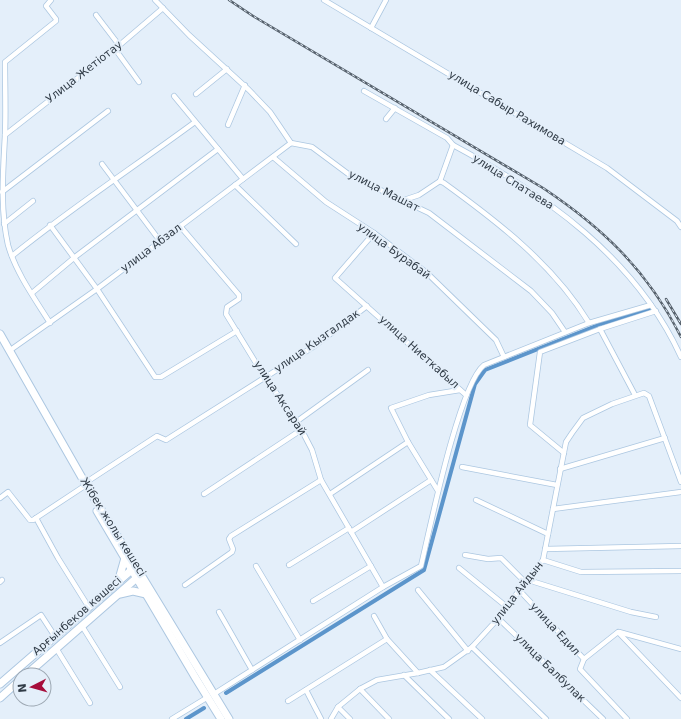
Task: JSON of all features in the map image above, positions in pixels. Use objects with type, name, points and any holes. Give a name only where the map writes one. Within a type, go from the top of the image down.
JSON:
[{"type":"main road","name":"Жібек жолы көшесі","points":[[0,334],[124,558],[134,567]]},
{"type":"main road","name":"Жібек жолы көшесі","points":[[0,343],[211,695],[221,719]]},
{"type":"main road","points":[[119,580],[124,558]]},
{"type":"main road","name":"Арғынбеков көшесі","points":[[0,684],[54,635],[134,567]]},
{"type":"main road","name":"Жібек жолы көшесі","points":[[139,575],[146,594],[195,677],[229,719]]},
{"type":"main road","name":"Арғынбеков көшесі","points":[[35,667],[139,575]]},
{"type":"main road","points":[[118,594],[133,591],[146,594]]},
{"type":"main road","points":[[0,698],[12,687]]},
{"type":"street","points":[[50,323],[12,256],[4,224],[1,164],[5,135],[5,62],[56,22],[56,19],[46,6],[51,0]]},
{"type":"street","points":[[155,0],[245,85],[270,112],[291,143]]},
{"type":"street","points":[[371,28],[386,0]]},
{"type":"street","name":"улица Сабыр Рахимова","points":[[327,1],[607,168],[677,221],[681,227]]},
{"type":"street","name":"Улица Жетіотау","points":[[5,135],[115,49],[163,8]]},
{"type":"street","points":[[96,15],[119,45]]},
{"type":"street","points":[[115,49],[139,82]]},
{"type":"street","points":[[196,94],[227,69]]},
{"type":"street","points":[[228,125],[245,85]]},
{"type":"street","name":"улица Спатаева","points":[[364,91],[447,138],[453,145],[528,188],[573,221],[621,267],[656,311],[664,323],[681,357]]},
{"type":"street","points":[[174,96],[243,179]]},
{"type":"street","points":[[0,97],[5,105]]},
{"type":"street","points":[[386,119],[395,108]]},
{"type":"street","points":[[2,192],[108,111]]},
{"type":"street","points":[[12,256],[50,225],[195,122]]},
{"type":"street","name":"улица Абзал","points":[[9,351],[97,289],[291,143]]},
{"type":"street","name":"улица Машат","points":[[291,143],[312,147],[351,176],[429,213],[531,291],[552,313],[565,332]]},
{"type":"street","points":[[404,200],[419,195],[440,181],[453,145]]},
{"type":"street","points":[[32,293],[75,257],[218,149]]},
{"type":"street","name":"улица Бурабай","points":[[272,157],[326,202],[374,233],[427,273],[470,313],[496,340],[504,356]]},
{"type":"street","points":[[102,164],[160,241]]},
{"type":"street","points":[[440,181],[486,214],[553,274],[573,298],[589,323]]},
{"type":"street","points":[[235,185],[296,244]]},
{"type":"street","points":[[4,224],[33,201]]},
{"type":"street","points":[[50,225],[75,257],[155,377],[158,378],[237,330]]},
{"type":"street","name":"улица Аксарай","points":[[180,226],[239,295],[239,299],[227,307],[226,311],[259,368],[266,376],[301,430],[312,450],[321,480],[383,587]]},
{"type":"street","name":"улица Ниеткабыл","points":[[374,233],[335,278],[466,395]]},
{"type":"street","points":[[172,719],[383,587],[421,566],[438,491],[466,395],[478,370],[484,365],[504,356],[565,332],[589,323],[651,305]]},
{"type":"street","name":"улица Кызгалдак","points":[[84,485],[157,436],[166,440],[312,347],[367,306]]},
{"type":"street","points":[[564,453],[530,425],[540,352],[600,329],[656,311]]},
{"type":"street","points":[[600,329],[635,395]]},
{"type":"street","points":[[296,422],[368,370]]},
{"type":"street","points":[[438,491],[408,442],[391,408],[430,395],[460,390]]},
{"type":"street","name":"улица Айдын","points":[[331,719],[338,707],[360,689],[377,680],[418,674],[449,664],[468,651],[498,618],[543,560],[566,442],[584,418],[635,395],[644,393],[649,396],[665,438]]},
{"type":"street","points":[[204,494],[301,430]]},
{"type":"street","points":[[560,469],[665,438],[681,482]]},
{"type":"street","points":[[330,494],[408,442]]},
{"type":"street","points":[[462,467],[557,485]]},
{"type":"street","points":[[185,585],[232,552],[233,549],[229,539],[231,536],[321,480]]},
{"type":"street","points":[[289,565],[350,530],[431,480]]},
{"type":"street","points":[[0,498],[8,492],[30,520],[36,518],[84,485]]},
{"type":"street","points":[[553,509],[681,492]]},
{"type":"street","points":[[476,500],[548,534]]},
{"type":"street","points":[[36,518],[88,606]]},
{"type":"street","points":[[545,549],[681,546]]},
{"type":"street","points":[[466,555],[488,559],[501,558],[527,582],[630,612],[656,617]]},
{"type":"street","points":[[543,560],[581,572],[681,571]]},
{"type":"street","points":[[256,566],[300,640]]},
{"type":"street","points":[[312,601],[371,566]]},
{"type":"street","points":[[459,568],[506,607]]},
{"type":"street","points":[[418,590],[468,651]]},
{"type":"street","name":"улица Едил","points":[[520,591],[584,659],[580,669]]},
{"type":"street","points":[[219,612],[252,670]]},
{"type":"street","points":[[0,643],[41,614],[54,635]]},
{"type":"street","points":[[374,616],[387,639],[418,674]]},
{"type":"street","name":"улица Балбулак","points":[[498,618],[603,719]]},
{"type":"street","points":[[82,626],[120,687]]},
{"type":"street","points":[[584,659],[618,632]]},
{"type":"street","points":[[618,632],[681,649]]},
{"type":"street","points":[[618,632],[681,698]]},
{"type":"street","points":[[288,701],[387,639]]},
{"type":"street","points":[[472,647],[546,719]]},
{"type":"street","points":[[56,648],[90,703]]},
{"type":"street","name":"улица Балбулак","points":[[580,669],[626,719]]},
{"type":"street","points":[[430,670],[482,719]]},
{"type":"street","points":[[404,676],[449,719]]},
{"type":"street","points":[[360,689],[389,719]]},
{"type":"street","points":[[306,690],[321,719]]},
{"type":"street","points":[[338,707],[350,719]]},
{"type":"waterway","points":[[226,693],[424,570],[475,384],[485,370],[601,324],[650,310]]},
{"type":"waterway","points":[[186,719],[204,708]]},
{"type":"railway","points":[[229,0],[253,16],[543,188],[565,203],[604,235],[639,271],[668,313],[681,337]]},
{"type":"railway","points":[[666,299],[681,324]]}]
